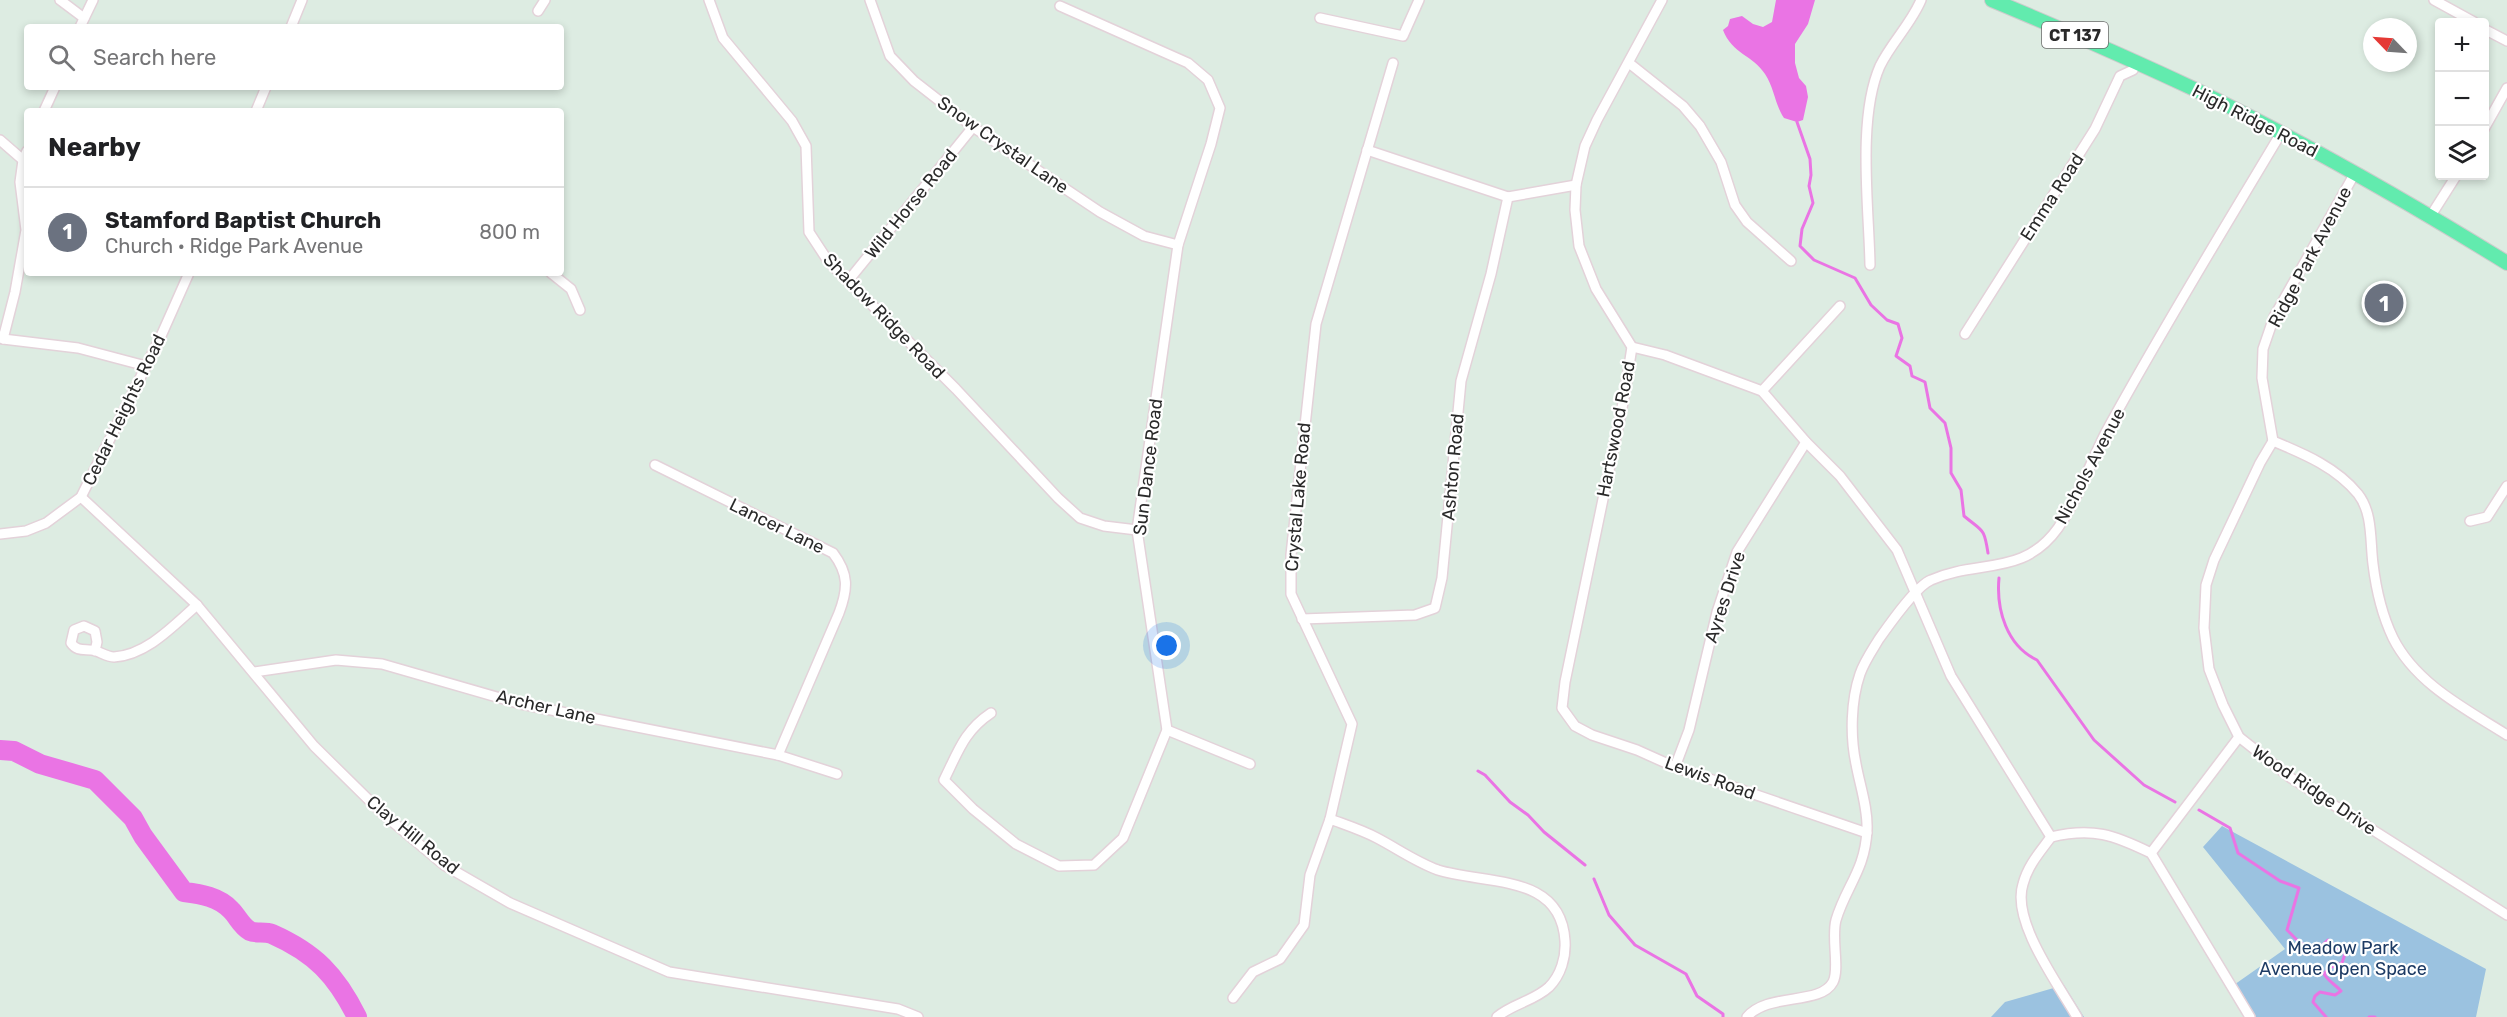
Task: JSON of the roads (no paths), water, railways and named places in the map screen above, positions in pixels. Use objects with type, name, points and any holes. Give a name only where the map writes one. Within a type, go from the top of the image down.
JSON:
[{"type":"main road","name":"High Ridge Road","points":[[1992,0],[2137,63],[2281,133],[2355,173],[2507,263]]},
{"type":"street","points":[[60,0],[82,22],[93,0]]},
{"type":"street","points":[[292,24],[302,0]]},
{"type":"street","points":[[538,11],[544,0]]},
{"type":"street","name":"Shadow Ridge Road","points":[[709,0],[723,38],[792,121],[806,146],[809,232],[828,261],[956,388],[1058,498],[1080,518],[1104,526],[1137,530]]},
{"type":"street","name":"Snow Crystal Lane","points":[[870,0],[890,56],[914,81],[974,127],[1100,212],[1144,237],[1178,245]]},
{"type":"street","points":[[1320,18],[1402,36],[1419,0]]},
{"type":"street","name":"Hartswood Road","points":[[1562,708],[1565,682],[1622,409],[1632,348],[1596,289],[1579,246],[1575,210],[1576,185],[1585,147],[1662,0]]},
{"type":"street","points":[[1870,266],[1866,118],[1881,66],[1916,13],[1921,0]]},
{"type":"street","points":[[2434,0],[2467,18]]},
{"type":"street","name":"Sun Dance Road","points":[[1060,6],[1188,63],[1208,80],[1220,108],[1211,144],[1178,245],[1137,530],[1167,730]]},
{"type":"street","points":[[2489,31],[2507,41]]},
{"type":"street","name":"Crystal Lake Road","points":[[1233,998],[1252,972],[1280,959],[1304,925],[1310,875],[1330,819],[1352,724],[1291,594],[1291,555],[1316,324],[1393,63]]},
{"type":"street","points":[[1629,63],[1683,106],[1700,126],[1720,162],[1735,205],[1747,222],[1791,261]]},
{"type":"street","name":"Emma Road","points":[[1965,334],[2095,129],[2120,76],[2133,70],[2137,63]]},
{"type":"street","points":[[2486,126],[2507,88]]},
{"type":"street","points":[[45,108],[54,90]]},
{"type":"street","points":[[257,108],[265,90]]},
{"type":"street","name":"Wild Horse Road","points":[[848,281],[974,127]]},
{"type":"street","name":"Nichols Avenue","points":[[1747,1017],[1751,1012],[1769,1002],[1821,993],[1834,981],[1833,938],[1836,921],[1864,858],[1867,833],[1866,811],[1855,760],[1853,713],[1860,673],[1880,639],[1915,592],[1930,580],[1982,567],[2017,562],[2037,549],[2057,529],[2106,432],[2281,133]]},
{"type":"street","points":[[0,140],[24,154]]},
{"type":"street","points":[[1367,150],[1508,197],[1576,185]]},
{"type":"street","points":[[24,160],[20,182],[24,214]]},
{"type":"street","name":"Ridge Park Avenue","points":[[2273,441],[2262,378],[2263,349],[2274,317],[2355,173]]},
{"type":"street","points":[[2430,217],[2453,180]]},
{"type":"street","name":"Ashton Road","points":[[1302,620],[1415,615],[1435,608],[1442,578],[1461,381],[1491,274],[1508,197]]},
{"type":"street","points":[[24,241],[15,292],[2,338],[78,348],[146,366]]},
{"type":"street","name":"Cedar Heights Road","points":[[0,534],[26,531],[46,523],[81,497],[188,276]]},
{"type":"street","points":[[555,276],[571,290],[580,310]]},
{"type":"street","points":[[1762,391],[1840,306]]},
{"type":"street","points":[[1632,348],[1665,355],[1762,391],[1806,442],[1840,476],[1897,550],[1951,676],[2051,837]]},
{"type":"street","points":[[2273,441],[2319,462],[2337,474],[2359,495],[2369,517],[2373,565],[2381,607],[2394,640],[2432,685],[2507,735]]},
{"type":"street","name":"Wood Ridge Drive","points":[[2273,441],[2260,463],[2214,560],[2206,585],[2204,628],[2209,669],[2223,705],[2239,737],[2291,778],[2507,915]]},
{"type":"street","name":"Ayres Drive","points":[[1675,767],[1689,730],[1717,612],[1737,552],[1806,442]]},
{"type":"street","name":"Lancer Lane","points":[[655,465],[833,553],[846,575],[846,591],[839,613],[778,755]]},
{"type":"street","points":[[2470,522],[2487,517],[2507,486]]},
{"type":"street","name":"Clay Hill Road","points":[[81,497],[197,604],[314,746],[382,813],[444,865],[510,903],[669,972],[898,1010],[918,1017]]},
{"type":"street","points":[[95,651],[101,655],[113,657],[135,651],[153,642],[197,604]]},
{"type":"street","name":"Archer Lane","points":[[254,672],[336,660],[382,664],[521,704],[778,755],[837,774]]},
{"type":"street","name":"Lewis Road","points":[[1562,708],[1575,726],[1592,735],[1675,767],[1867,833]]},
{"type":"street","points":[[991,713],[975,724],[944,780],[973,809],[1016,844],[1059,866],[1094,865],[1123,838],[1167,730],[1250,764]]},
{"type":"street","points":[[2151,853],[2239,737]]},
{"type":"street","points":[[1330,819],[1377,838],[1405,856],[1438,870],[1473,878],[1516,883],[1538,894],[1556,908],[1566,944],[1563,966],[1549,986],[1497,1017]]},
{"type":"street","points":[[2077,1017],[2025,927],[2020,904],[2022,885],[2030,865],[2051,837],[2074,831],[2096,832],[2125,841],[2151,853],[2250,1017]]},
{"type":"waterway","points":[[1797,122],[1810,159],[1809,186],[1813,203],[1802,229],[1800,246],[1814,260],[1855,278],[1871,305],[1887,320],[1898,324],[1902,338],[1896,356],[1910,366],[1912,376],[1925,382],[1930,408],[1945,423],[1951,448],[1951,473],[1961,490],[1964,516],[1982,531],[1988,553]]},
{"type":"waterway","points":[[1999,578],[1999,602],[2002,614],[2018,646],[2037,660],[2094,740],[2144,785],[2175,802]]},
{"type":"waterway","points":[[0,750],[14,751],[40,764],[95,780],[133,818],[143,836],[184,892],[215,899],[231,910],[250,931],[272,934],[300,949],[332,977],[357,1017]]},
{"type":"waterway","points":[[1478,771],[1485,775],[1510,802],[1528,815],[1544,832],[1585,865]]},
{"type":"waterway","points":[[2199,810],[2230,828],[2238,853],[2280,881],[2299,888],[2287,930],[2300,943],[2317,950],[2328,940],[2345,954],[2342,963],[2329,968],[2324,974],[2341,991],[2335,995],[2320,992],[2315,996],[2313,1002],[2326,1017]]},
{"type":"waterway","points":[[1594,879],[1609,915],[1635,945],[1686,974],[1697,996],[1723,1014],[1723,1017]]},
{"type":"waterway","points":[[2369,1017],[2375,1017]]},
{"type":"place","name":"Stamford Baptist Church","points":[[2384,303]]},
{"type":"park label","name":"Meadow Park Avenue Open Space","points":[[2343,958]]}]
